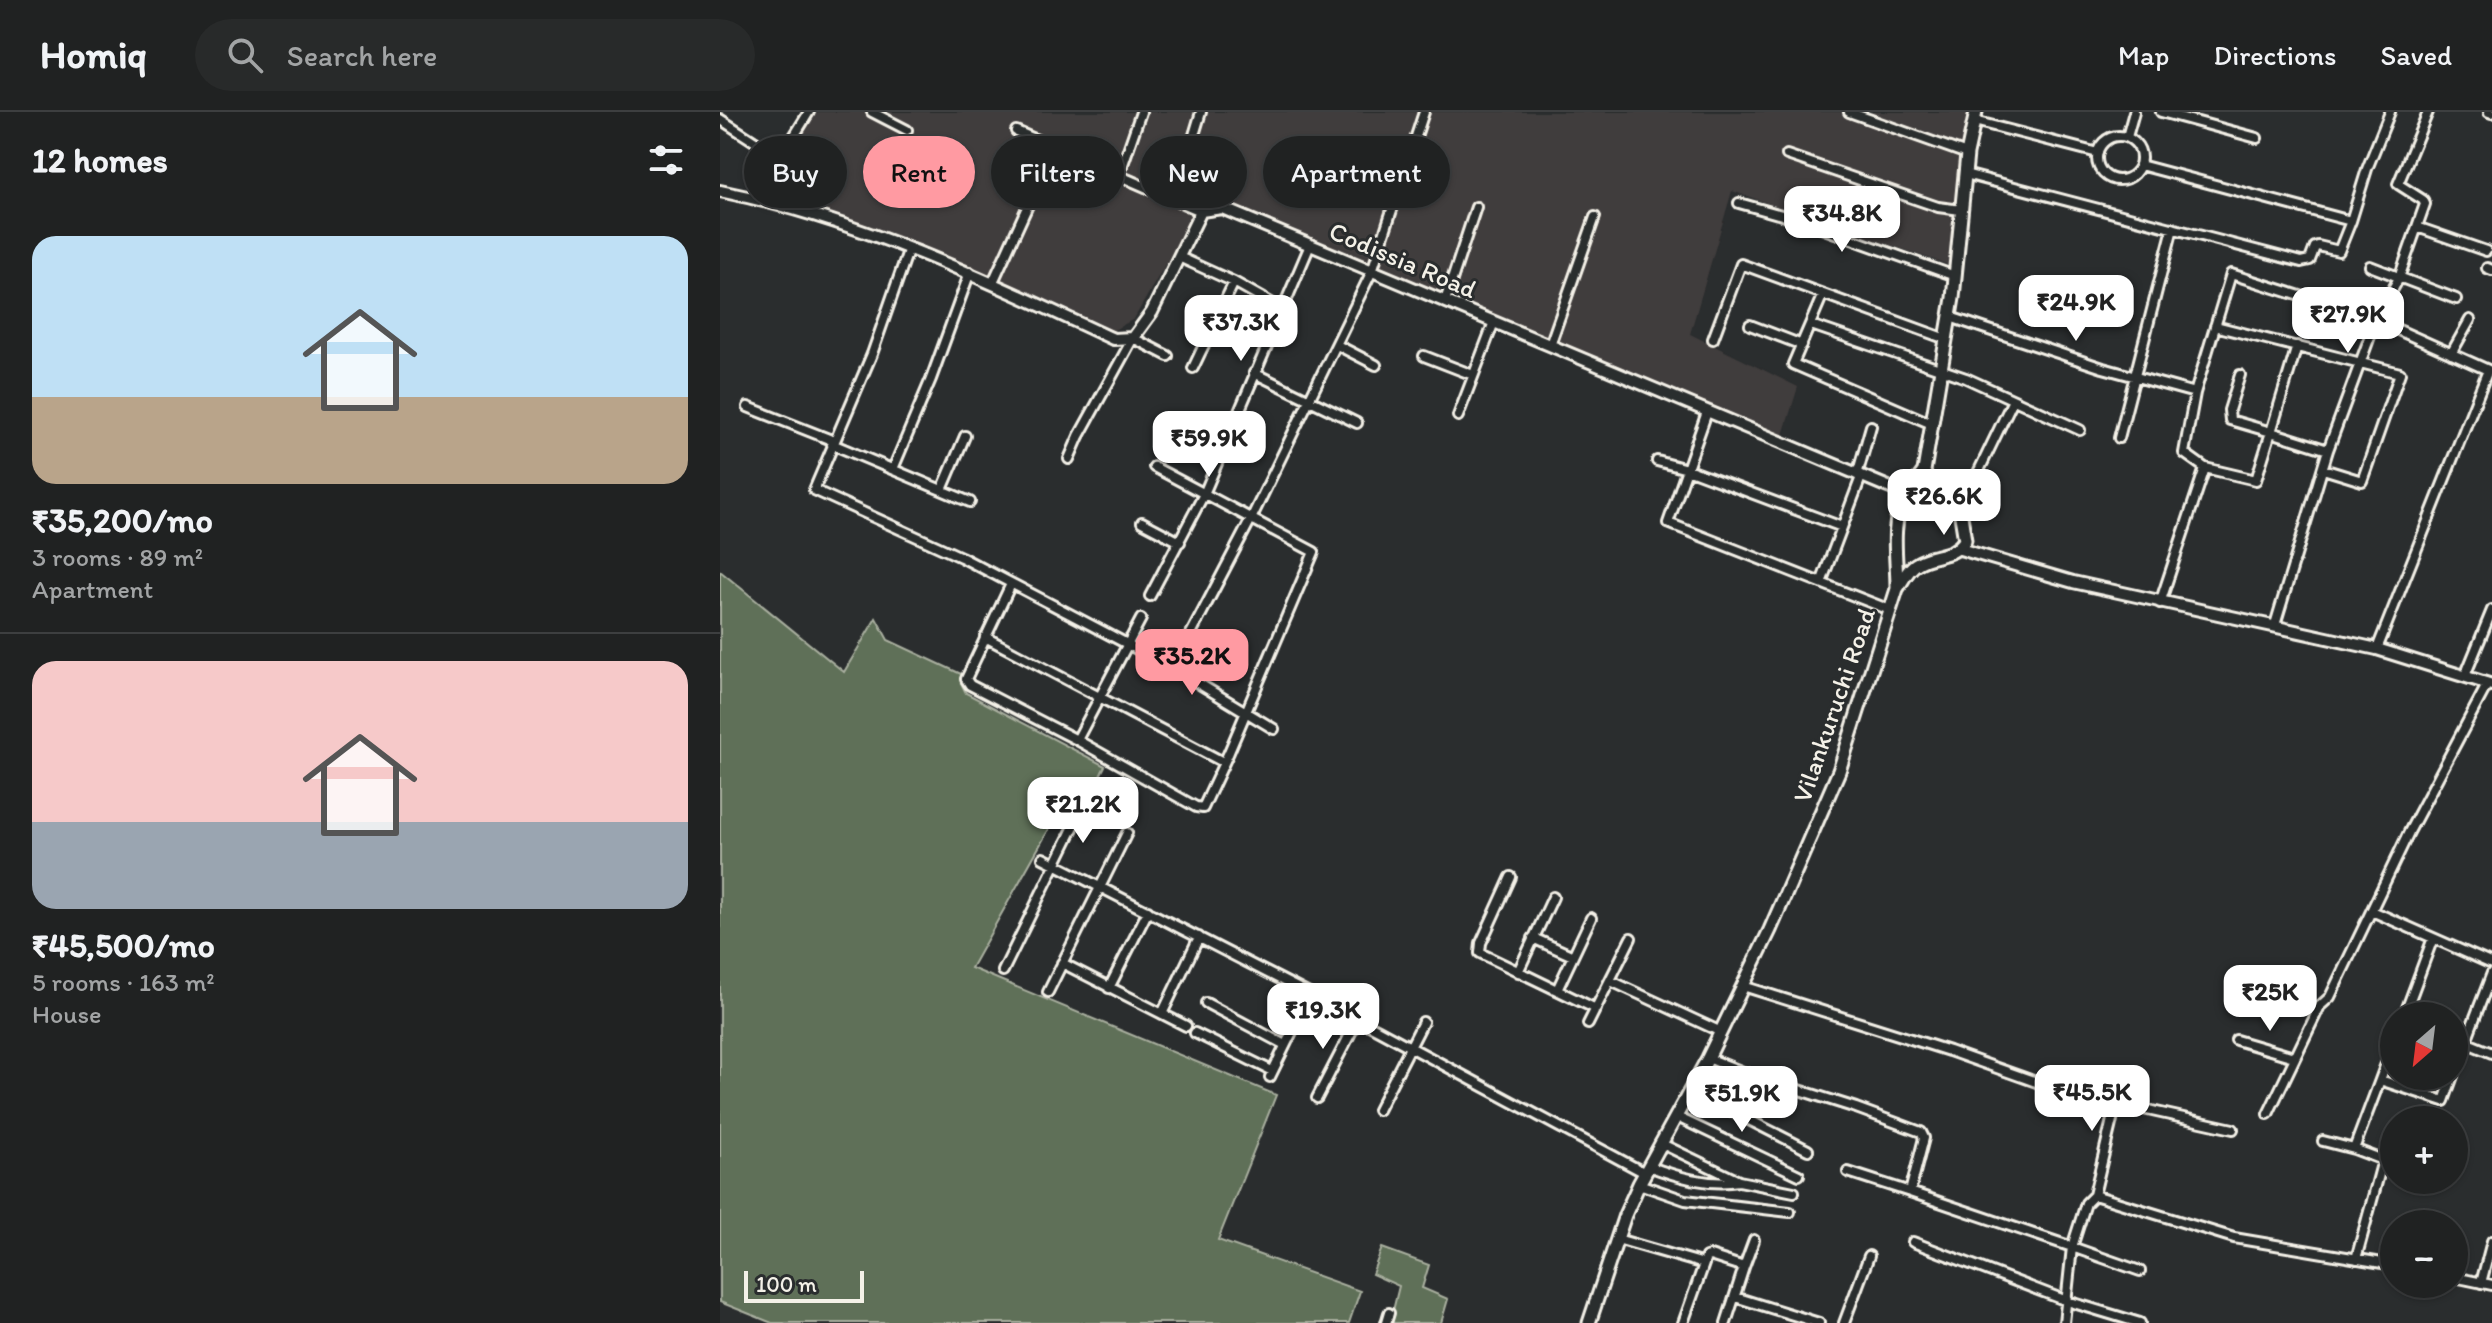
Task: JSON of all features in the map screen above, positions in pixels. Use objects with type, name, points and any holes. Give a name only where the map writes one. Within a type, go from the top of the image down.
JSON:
[{"type":"main road","points":[[1960,549],[1965,540],[1960,510],[1928,485],[1924,471],[1950,317],[1967,154],[1975,116]]},
{"type":"main road","points":[[1897,589],[1894,540],[1898,512],[1905,494],[1924,471]]},
{"type":"main road","name":"Vilankuruchi Road","points":[[1589,1323],[1617,1239],[1644,1174],[1721,1032],[1839,771],[1897,589],[1913,565],[1960,549]]},
{"type":"street","points":[[793,136],[808,112]]},
{"type":"street","points":[[872,112],[907,130]]},
{"type":"street","points":[[1124,161],[1141,112]]},
{"type":"street","points":[[1201,112],[1181,178],[1201,211]]},
{"type":"street","points":[[1173,668],[1251,519],[1372,271],[1424,112]]},
{"type":"street","points":[[1849,112],[1967,154]]},
{"type":"street","points":[[2127,137],[2134,112]]},
{"type":"street","points":[[2161,112],[2257,138]]},
{"type":"street","points":[[1965,174],[2308,263],[2318,246],[2339,251],[2390,112]]},
{"type":"street","points":[[2275,625],[2328,450],[2376,320],[2399,278],[2425,204],[2398,184],[2428,112]]},
{"type":"street","points":[[1975,116],[2098,153]]},
{"type":"street","points":[[720,119],[746,136]]},
{"type":"street","points":[[1016,131],[1027,136]]},
{"type":"street","points":[[2112,137],[2127,137],[2140,152],[2140,165],[2131,176],[2117,180],[2100,168],[2098,153],[2112,137]]},
{"type":"street","points":[[1787,155],[1938,207],[1961,210]]},
{"type":"street","points":[[2140,165],[2351,221]]},
{"type":"street","points":[[1124,178],[1201,211]]},
{"type":"street","points":[[720,191],[744,196]]},
{"type":"street","points":[[1739,203],[1796,219],[1955,276]]},
{"type":"street","points":[[1445,301],[1476,207]]},
{"type":"street","points":[[787,208],[909,248],[993,282],[1113,339],[1133,338],[1168,356]]},
{"type":"street","points":[[993,282],[1027,208]]},
{"type":"street","name":"Codissia Road","points":[[1201,211],[1222,208],[1905,494]]},
{"type":"street","points":[[1069,459],[1133,338],[1152,312],[1201,211]]},
{"type":"street","points":[[1550,345],[1595,217]]},
{"type":"street","points":[[2417,227],[2486,251]]},
{"type":"street","points":[[2119,438],[2173,228]]},
{"type":"street","points":[[1150,596],[1204,494],[1310,245]]},
{"type":"street","points":[[909,248],[872,354],[814,490],[961,557],[1173,668],[1274,729]]},
{"type":"street","points":[[1179,257],[1234,282],[1282,309]]},
{"type":"street","points":[[1713,339],[1741,264],[1946,339]]},
{"type":"street","points":[[2370,266],[2456,299]]},
{"type":"street","points":[[893,469],[931,379],[970,272]]},
{"type":"street","points":[[2297,346],[2256,480],[2205,468],[2184,453],[2195,393],[2231,274],[2376,320],[2451,354],[2490,367],[2377,649]]},
{"type":"street","points":[[1193,368],[1234,282]]},
{"type":"street","points":[[1823,294],[1793,364],[1932,424]]},
{"type":"street","points":[[1950,317],[2135,377],[2195,393]]},
{"type":"street","points":[[2451,354],[2470,320]]},
{"type":"street","points":[[1458,416],[1494,322]]},
{"type":"street","points":[[1750,325],[1802,345]]},
{"type":"street","points":[[1811,325],[1940,368],[2080,430]]},
{"type":"street","points":[[2215,326],[2400,373],[2362,481],[2323,469]]},
{"type":"street","points":[[1337,345],[1376,365]]},
{"type":"street","points":[[1424,356],[1473,375]]},
{"type":"street","points":[[1254,373],[1311,398],[1357,423]]},
{"type":"street","points":[[2240,375],[2229,410],[2230,420],[2328,450]]},
{"type":"street","points":[[1960,510],[2013,400]]},
{"type":"street","points":[[748,407],[970,502]]},
{"type":"street","points":[[1707,412],[1668,523],[1890,610]]},
{"type":"street","points":[[1821,583],[1859,476],[1871,426]]},
{"type":"street","points":[[942,490],[965,436]]},
{"type":"street","points":[[1657,461],[1687,469],[1842,527]]},
{"type":"street","points":[[1011,584],[966,679],[970,685],[1203,808],[1314,552],[1154,467]]},
{"type":"street","points":[[2160,603],[2205,468]]},
{"type":"street","points":[[1142,522],[1180,542]]},
{"type":"street","points":[[1960,549],[2073,582],[2160,603],[2377,649],[2490,684],[2409,832],[2330,997],[2320,1006],[2268,1114]]},
{"type":"street","points":[[2465,676],[2492,610]]},
{"type":"street","points":[[1077,740],[1141,619]]},
{"type":"street","points":[[985,637],[1223,762]]},
{"type":"street","points":[[1003,971],[1081,812]]},
{"type":"street","points":[[1048,992],[1127,833]]},
{"type":"street","points":[[1043,858],[1358,1019],[1644,1174],[1685,1200],[1790,1212]]},
{"type":"street","points":[[1511,877],[1478,949],[1484,956],[1596,1009]]},
{"type":"street","points":[[1518,972],[1553,897]]},
{"type":"street","points":[[1109,988],[1148,911]]},
{"type":"street","points":[[2372,911],[2492,964]]},
{"type":"street","points":[[1557,990],[1591,918]]},
{"type":"street","points":[[1162,1014],[1199,937]]},
{"type":"street","points":[[1533,938],[1573,956]]},
{"type":"street","points":[[1588,1024],[1631,938]]},
{"type":"street","points":[[2409,1002],[2433,938]]},
{"type":"street","points":[[1062,963],[1186,1026]]},
{"type":"street","points":[[2468,1034],[2492,973]]},
{"type":"street","points":[[1611,981],[1721,1032]]},
{"type":"street","points":[[1743,986],[1934,1046],[2053,1088],[2233,1129]]},
{"type":"street","points":[[1195,1033],[1271,1074],[1310,995]]},
{"type":"street","points":[[1206,1003],[1285,1045]]},
{"type":"street","points":[[1317,1098],[1358,1019]]},
{"type":"street","points":[[1378,1110],[1423,1022]]},
{"type":"street","points":[[2236,1040],[2294,1057]]},
{"type":"street","points":[[2468,1043],[2492,1053]]},
{"type":"street","points":[[1708,1058],[1921,1132],[1924,1138],[1910,1192]]},
{"type":"street","points":[[2354,1149],[2380,1080]]},
{"type":"street","points":[[1690,1090],[1808,1150]]},
{"type":"street","points":[[2410,1090],[2444,1101],[2448,1090]]},
{"type":"street","points":[[2064,1323],[2072,1247],[2086,1203],[2094,1195],[2116,1103]]},
{"type":"street","points":[[1675,1116],[1799,1175]]},
{"type":"street","points":[[2323,1141],[2383,1160],[2356,1259]]},
{"type":"street","points":[[1660,1143],[1739,1181],[1794,1192]]},
{"type":"street","points":[[1848,1172],[2140,1271]]},
{"type":"street","points":[[1644,1174],[1721,1184],[1739,1181]]},
{"type":"street","points":[[2094,1195],[2234,1238],[2380,1263]]},
{"type":"street","points":[[1617,1239],[1704,1264]]},
{"type":"street","points":[[1726,1323],[1754,1240]]},
{"type":"street","points":[[2481,1283],[2492,1241]]},
{"type":"street","points":[[1913,1242],[2067,1301],[2140,1323]]},
{"type":"street","points":[[1844,1323],[1869,1256]]},
{"type":"street","points":[[1683,1323],[1706,1257],[1744,1267]]},
{"type":"street","points":[[2468,1280],[2492,1285]]},
{"type":"street","points":[[1735,1297],[1819,1323]]},
{"type":"street","points":[[1386,1323],[1389,1313]]},
{"type":"shaded area","points":[[816,112],[1972,112],[1965,141],[1949,265],[1732,191],[1690,334],[1798,387],[1783,435],[1231,208],[1247,208],[1247,136],[1140,136],[1140,208],[1198,208],[1134,319],[1112,331],[817,208],[847,208],[847,136],[801,136]]},
{"type":"green space","points":[[720,571],[844,672],[876,618],[888,640],[961,674],[966,693],[1105,766],[1086,804],[1067,797],[971,968],[1276,1095],[1218,1240],[1360,1291],[1349,1323],[772,1323],[720,1302]]},
{"type":"green space","points":[[1382,1248],[1429,1265],[1422,1288],[1448,1299],[1441,1323],[1390,1323],[1399,1286],[1372,1274]]}]
